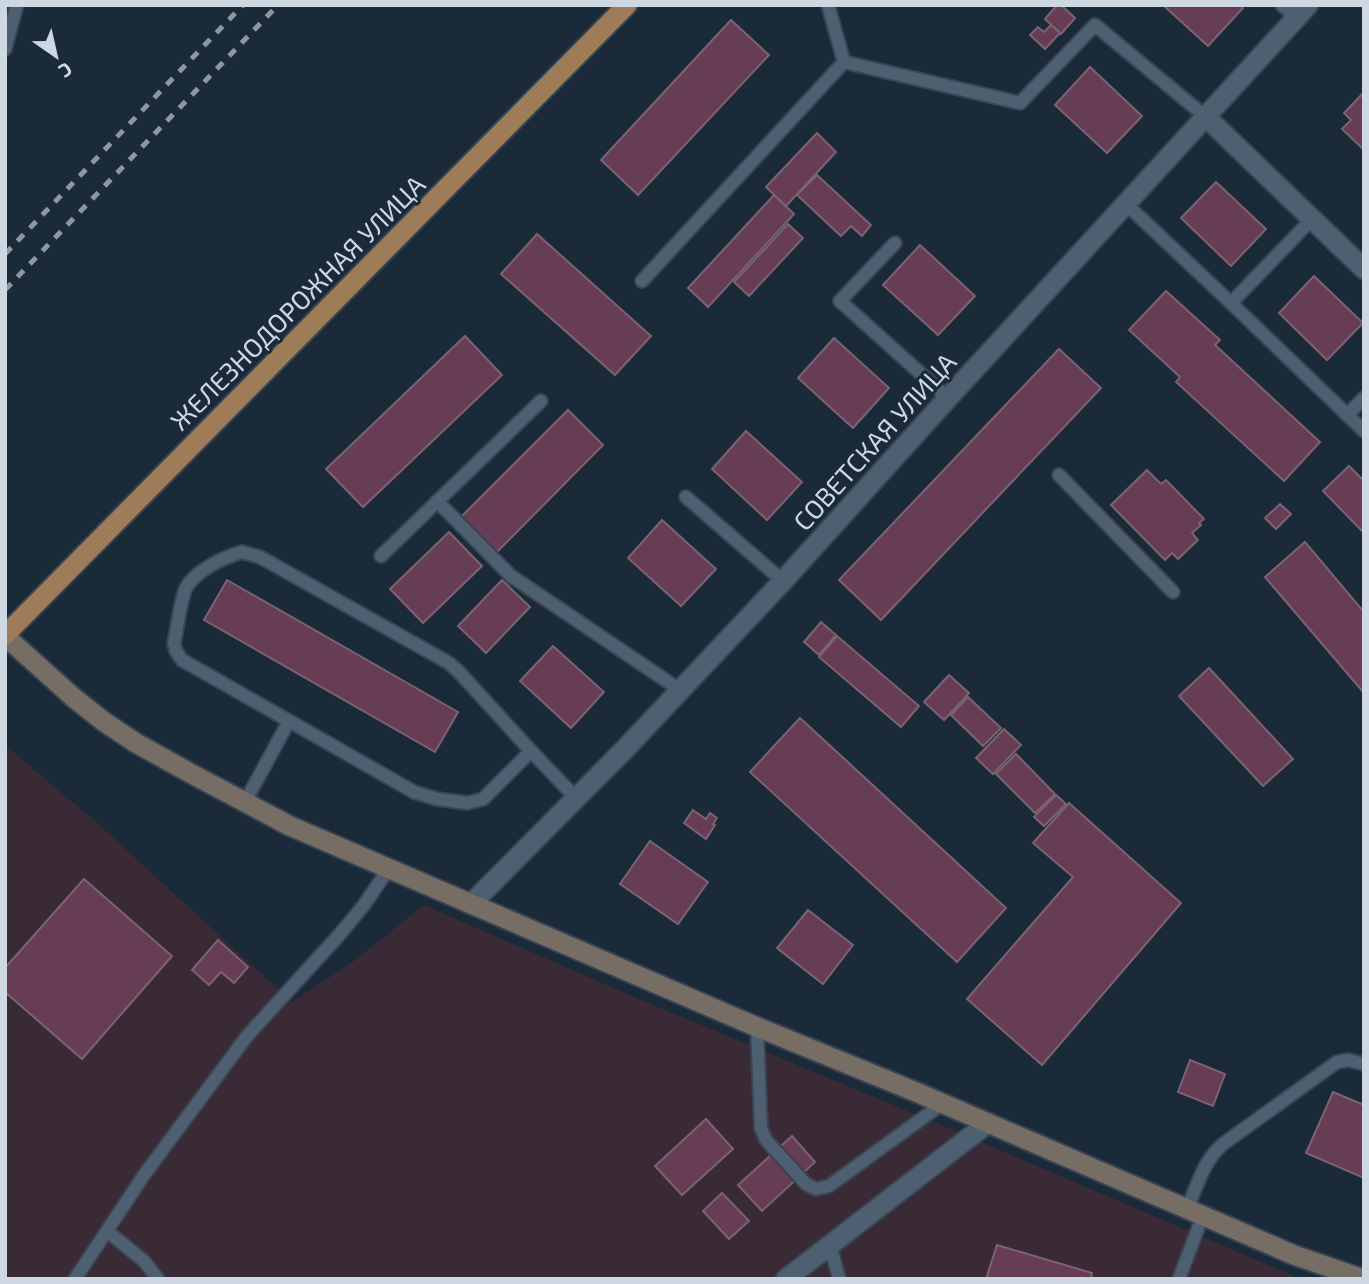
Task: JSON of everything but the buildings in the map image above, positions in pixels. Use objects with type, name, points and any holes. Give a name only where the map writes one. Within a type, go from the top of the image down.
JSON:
[{"type":"main road","name":"ЖЕЛЕЗНОДОРОЖНАЯ УЛИЦА","points":[[5,635],[627,5]]},
{"type":"main road","points":[[5,635],[103,721],[136,743],[290,826],[1294,1255],[1363,1279]]},
{"type":"street","name":"СОВЕТСКАЯ УЛИЦА","points":[[471,904],[783,581],[1206,117],[1296,10]]},
{"type":"street","points":[[1206,117],[1364,269]]},
{"type":"street","points":[[786,1279],[988,1123]]},
{"type":"lane","points":[[5,49],[18,5]]},
{"type":"lane","points":[[828,5],[844,62]]},
{"type":"lane","points":[[844,62],[1020,103],[1095,25],[1206,117]]},
{"type":"lane","points":[[642,281],[844,62]]},
{"type":"lane","points":[[1126,204],[1364,431]]},
{"type":"lane","points":[[1231,303],[1312,219]]},
{"type":"lane","points":[[895,243],[840,301],[948,398]]},
{"type":"lane","points":[[1347,415],[1364,398]]},
{"type":"lane","points":[[381,556],[541,401]]},
{"type":"lane","points":[[1059,475],[1173,592]]},
{"type":"lane","points":[[686,497],[783,581]]},
{"type":"lane","points":[[437,501],[511,576],[680,690]]},
{"type":"lane","points":[[531,751],[483,799],[467,803],[437,799],[414,792],[183,660],[174,643],[185,589],[196,576],[228,556],[242,552],[260,557],[449,663],[576,798]]},
{"type":"lane","points":[[245,802],[289,721]]},
{"type":"lane","points":[[75,1279],[144,1175],[247,1036],[340,934],[364,905],[388,868]]},
{"type":"lane","points":[[757,1027],[761,1128],[766,1140],[806,1184],[816,1189],[830,1186],[942,1104]]},
{"type":"lane","points":[[1180,1279],[1208,1160],[1214,1152],[1337,1062],[1348,1060],[1364,1064]]},
{"type":"lane","points":[[107,1231],[144,1261],[159,1279]]},
{"type":"lane","points":[[830,1244],[839,1279]]},
{"type":"shaded area","points":[[5,745],[95,821],[292,1002],[354,961],[424,905],[632,996],[1301,1279],[5,1279]]},
{"type":"railway","points":[[5,254],[243,5]]},
{"type":"railway","points":[[5,290],[278,5]]}]
